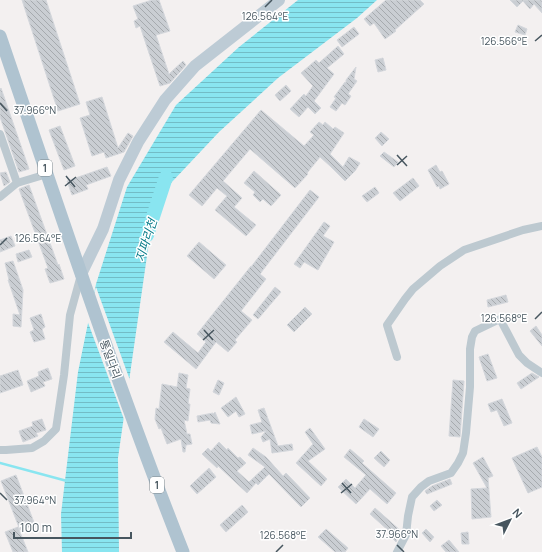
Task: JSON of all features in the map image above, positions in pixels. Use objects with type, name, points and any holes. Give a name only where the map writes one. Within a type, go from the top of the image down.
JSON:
[{"type":"main road","name":"1","points":[[0,36],[81,274]]},
{"type":"main road","name":"통일다리","points":[[81,274],[132,417],[183,552]]},
{"type":"street","points":[[0,450],[32,448],[44,441],[56,428],[64,375],[70,315],[81,274],[103,229],[119,180],[138,142],[165,100],[195,66],[279,0]]},
{"type":"street","points":[[0,134],[18,183]]},
{"type":"street","points":[[0,197],[18,183],[47,174]]},
{"type":"street","points":[[396,357],[387,325],[405,299],[419,284],[440,266],[464,250],[522,230],[542,226]]},
{"type":"street","points":[[397,552],[406,535],[412,497],[429,481],[451,473],[458,463],[462,453],[466,433],[470,386],[470,349],[472,337],[475,331],[500,319],[519,355],[532,368],[542,373]]},
{"type":"water","points":[[298,0],[377,0],[357,18],[278,78],[219,132],[155,200],[118,458],[119,552],[62,552],[61,514],[78,372],[96,284],[127,187],[176,105],[239,47]]},
{"type":"pier","points":[[96,287],[131,383],[125,422],[87,320]]},
{"type":"building","points":[[22,0],[46,0],[80,104],[58,111]]},
{"type":"building","points":[[152,0],[159,0],[170,31],[156,35],[169,74],[183,61],[186,65],[170,83],[160,86],[140,26],[136,28],[134,21],[138,19],[133,6]]},
{"type":"building","points":[[386,0],[420,0],[424,4],[395,30],[396,31],[385,39],[374,23],[370,26],[364,19]]},
{"type":"building","points":[[510,0],[542,0],[542,13],[534,4],[530,9],[523,1],[517,7]]},
{"type":"building","points":[[518,25],[527,29],[525,35],[515,32]]},
{"type":"building","points":[[354,27],[359,34],[342,47],[337,40]]},
{"type":"building","points":[[338,46],[344,54],[327,68],[334,74],[314,101],[321,108],[315,114],[308,107],[299,117],[290,109],[304,94],[306,96],[313,86],[301,73],[316,60],[319,63]]},
{"type":"building","points":[[383,58],[386,70],[378,72],[375,60]]},
{"type":"building","points":[[356,67],[354,79],[357,81],[348,94],[351,96],[345,105],[342,103],[336,111],[330,107],[336,98],[334,97],[345,82],[346,83],[346,80]]},
{"type":"building","points":[[286,85],[291,91],[280,101],[275,95]]},
{"type":"building","points":[[1,88],[29,169],[19,172],[0,117]]},
{"type":"building","points":[[102,97],[118,148],[128,133],[133,136],[124,152],[106,158],[104,152],[92,156],[80,118],[90,115],[86,102]]},
{"type":"building","points":[[261,110],[304,146],[314,135],[310,132],[319,122],[323,125],[325,122],[333,129],[335,127],[344,133],[330,154],[343,167],[349,157],[360,163],[355,171],[345,181],[320,157],[307,173],[308,174],[295,188],[250,149],[223,181],[242,198],[234,207],[256,225],[246,236],[215,210],[227,196],[217,188],[202,206],[189,195]]},
{"type":"building","points":[[60,126],[75,166],[64,170],[49,130]]},
{"type":"building","points":[[381,132],[389,139],[382,146],[375,138]]},
{"type":"building","points":[[384,152],[398,162],[394,167],[380,156]]},
{"type":"building","points":[[436,165],[440,172],[442,171],[449,184],[440,189],[439,186],[437,187],[428,170]]},
{"type":"building","points":[[107,167],[111,176],[86,185],[88,189],[72,195],[67,181]]},
{"type":"building","points":[[254,171],[281,195],[271,206],[263,199],[260,202],[253,195],[255,192],[244,183]]},
{"type":"building","points":[[6,172],[10,182],[4,186],[0,173]]},
{"type":"building","points":[[413,178],[419,186],[400,201],[393,193]]},
{"type":"building","points":[[29,185],[64,279],[50,283],[45,269],[48,268],[19,189]]},
{"type":"building","points":[[375,187],[379,193],[367,202],[362,196]]},
{"type":"building","points":[[310,190],[319,197],[260,274],[266,279],[241,311],[252,320],[235,340],[237,342],[228,352],[216,342],[196,369],[164,342],[173,332],[198,353],[206,342],[197,334]]},
{"type":"building","points":[[324,222],[330,226],[323,236],[334,242],[318,270],[304,262],[300,268],[294,264]]},
{"type":"building","points":[[11,236],[15,246],[0,252],[0,240]]},
{"type":"building","points":[[199,242],[226,265],[214,279],[187,256]]},
{"type":"building","points":[[29,250],[32,257],[18,262],[16,254]]},
{"type":"building","points":[[13,261],[23,290],[21,327],[13,326],[13,314],[20,315],[8,280],[5,263]]},
{"type":"building","points":[[275,287],[281,292],[258,319],[253,315]]},
{"type":"building","points":[[506,295],[508,302],[488,307],[487,300]]},
{"type":"building","points":[[305,307],[312,314],[294,332],[287,325]]},
{"type":"building","points":[[41,314],[45,327],[42,329],[45,339],[34,342],[30,332],[34,330],[30,318]]},
{"type":"building","points":[[536,326],[542,335],[542,346],[530,331]]},
{"type":"building","points":[[488,354],[497,378],[487,381],[479,357]]},
{"type":"building","points":[[48,368],[52,379],[43,382],[45,386],[31,392],[27,381],[39,376],[38,372]]},
{"type":"building","points":[[18,370],[23,385],[0,393],[0,376]]},
{"type":"building","points":[[179,373],[188,375],[186,388],[190,389],[188,421],[184,420],[187,434],[190,434],[192,444],[186,445],[185,452],[183,452],[181,439],[167,444],[161,428],[159,429],[155,419],[156,408],[159,409],[162,384],[177,387]]},
{"type":"building","points":[[532,373],[539,377],[521,389],[517,383]]},
{"type":"building","points":[[218,380],[224,383],[219,395],[213,392]]},
{"type":"building","points":[[453,380],[464,381],[460,437],[449,436]]},
{"type":"building","points":[[236,397],[245,414],[239,417],[236,411],[228,417],[221,408]]},
{"type":"building","points":[[502,399],[512,423],[504,426],[497,410],[491,412],[488,404]]},
{"type":"building","points":[[264,408],[278,446],[292,444],[293,450],[272,453],[270,439],[263,442],[261,437],[266,431],[252,434],[250,425],[262,422],[258,410]]},
{"type":"building","points":[[215,412],[220,424],[211,423],[210,420],[198,422],[197,416],[213,414]]},
{"type":"building","points":[[42,419],[46,430],[36,433],[38,436],[23,442],[19,431],[33,426],[32,422]]},
{"type":"building","points":[[364,419],[379,429],[373,437],[359,427]]},
{"type":"building","points":[[310,428],[325,449],[308,461],[327,479],[321,486],[296,463],[313,444],[305,432]]},
{"type":"building","points":[[219,442],[227,450],[228,448],[238,458],[240,457],[246,463],[237,471],[249,482],[265,467],[248,455],[253,448],[266,457],[283,476],[286,473],[310,498],[301,507],[269,474],[258,485],[256,483],[247,493],[218,466],[217,468],[202,454],[208,448],[211,451]]},
{"type":"building","points":[[537,447],[542,457],[542,487],[528,493],[512,458]]},
{"type":"building","points":[[350,449],[364,461],[362,463],[396,493],[387,504],[370,489],[356,504],[338,487],[346,479],[355,488],[366,475],[344,457]]},
{"type":"building","points":[[381,451],[390,460],[384,467],[374,458]]},
{"type":"building","points":[[483,457],[493,476],[488,478],[491,517],[472,519],[471,489],[487,488],[473,463]]},
{"type":"building","points":[[209,468],[216,477],[197,494],[190,486]]},
{"type":"building","points":[[16,475],[35,525],[20,530],[1,481]]},
{"type":"building","points":[[450,479],[452,484],[427,494],[425,491],[432,486]]},
{"type":"building","points":[[437,500],[442,505],[434,511],[430,506]]},
{"type":"building","points":[[242,505],[248,512],[226,532],[220,525]]},
{"type":"building","points":[[375,508],[401,531],[396,542],[389,535],[391,533],[370,514]]},
{"type":"building","points":[[18,527],[28,552],[13,552],[5,532]]},
{"type":"building","points":[[326,529],[348,548],[345,552],[335,552],[318,537]]},
{"type":"building","points":[[426,529],[434,537],[430,542],[422,533]]},
{"type":"building","points":[[468,532],[469,544],[462,544],[461,533]]},
{"type":"building","points":[[449,540],[459,552],[446,552],[441,546]]},
{"type":"waterway","name":"지파리천","points":[[147,235],[166,177]]},
{"type":"waterway","points":[[0,463],[67,481]]}]
